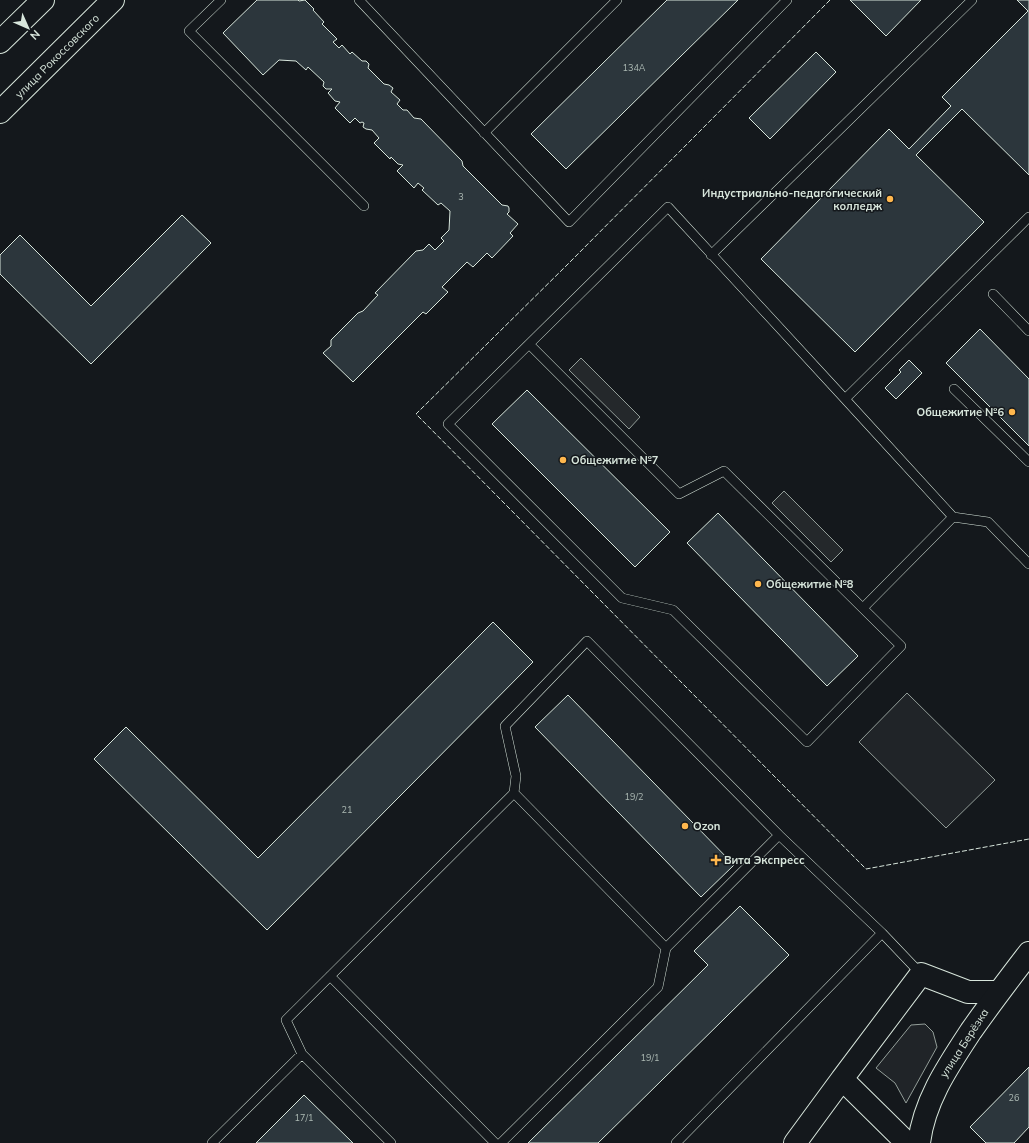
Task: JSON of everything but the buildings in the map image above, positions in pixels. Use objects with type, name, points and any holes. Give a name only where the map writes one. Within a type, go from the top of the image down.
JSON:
[{"type":"main road","points":[[0,42],[43,0]]},
{"type":"main road","name":"улица Рокоссовского","points":[[0,112],[114,0]]},
{"type":"main road","name":"улица Берёзка","points":[[919,1143],[926,1110],[939,1082],[955,1055],[998,992],[1029,953]]},
{"type":"main road","points":[[796,1143],[921,974],[968,992],[998,992]]},
{"type":"main road","points":[[842,1079],[907,1143]]},
{"type":"lane","points":[[221,0],[189,31],[364,206]]},
{"type":"lane","points":[[359,0],[569,222],[787,0]]},
{"type":"lane","points":[[484,133],[617,0]]},
{"type":"lane","points":[[711,255],[972,0]]},
{"type":"lane","points":[[529,344],[679,494],[724,471],[901,646],[807,742],[673,610],[622,598],[448,424],[529,344],[668,207],[953,517],[988,522],[1029,564]]},
{"type":"lane","points":[[845,399],[1029,217]]},
{"type":"lane","points":[[993,294],[1029,330]]},
{"type":"lane","points":[[954,389],[1029,462]]},
{"type":"lane","points":[[863,608],[953,517]]},
{"type":"lane","points":[[391,1143],[302,1054],[286,1020],[514,793],[516,776],[505,726],[586,641],[779,835],[882,933],[921,974]]},
{"type":"lane","points":[[514,793],[666,948]]},
{"type":"lane","points":[[501,1143],[658,987],[666,948],[779,835]]},
{"type":"lane","points":[[676,1143],[882,933]]},
{"type":"lane","points":[[330,976],[495,1143]]},
{"type":"lane","points":[[215,1142],[302,1054]]},
{"type":"shaded area","points":[[581,358],[640,417],[629,429],[569,370]]},
{"type":"shaded area","points":[[784,491],[843,550],[831,562],[772,503]]},
{"type":"shaded area","points":[[907,693],[995,780],[946,828],[859,742]]},
{"type":"shaded area","points":[[925,1024],[933,1032],[937,1047],[906,1103],[895,1083],[876,1068],[911,1025]]},
{"type":"fence","points":[[830,0],[568,264],[416,414],[866,869],[1029,839]]},
{"type":"place","name":"Индустриально-педагогический колледж","points":[[890,199]]},
{"type":"place","name":"Общежитие №6","points":[[1012,412]]},
{"type":"place","name":"Общежитие №7","points":[[563,460]]},
{"type":"place","name":"Общежитие №8","points":[[758,584]]},
{"type":"place","name":"Ozon","points":[[685,826]]},
{"type":"place","name":"Вита Экспресс","points":[[716,860]]}]
